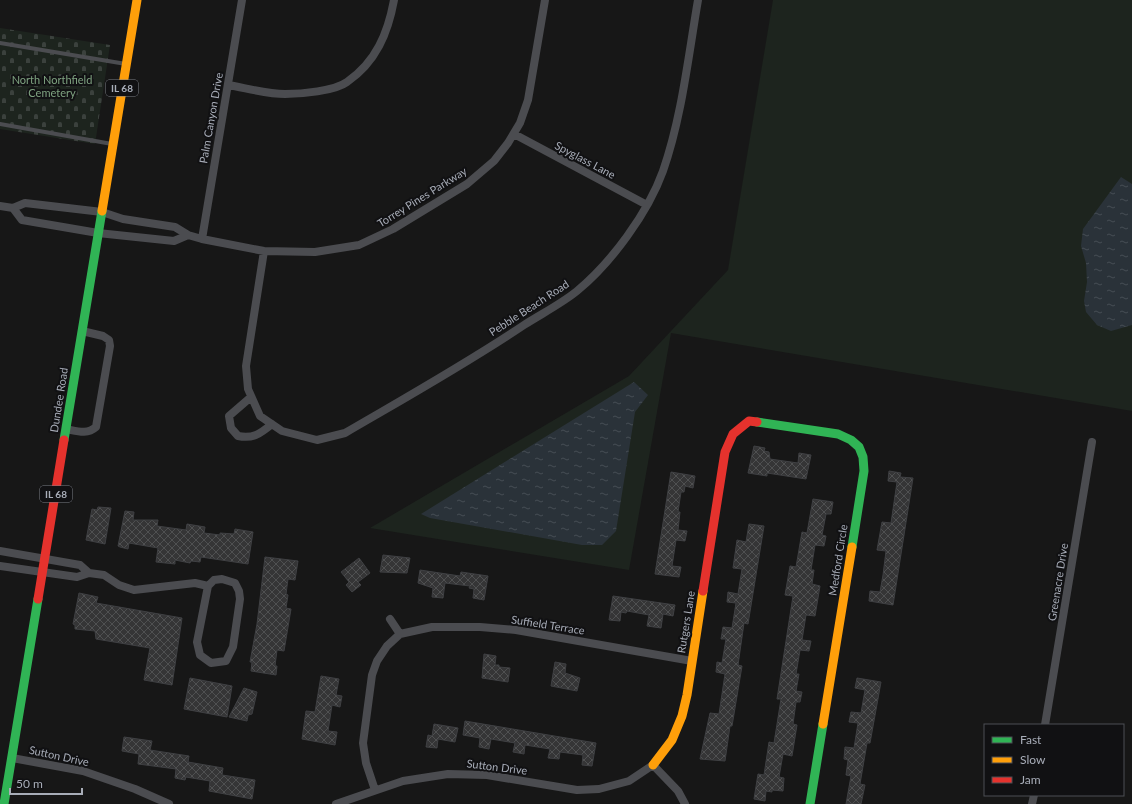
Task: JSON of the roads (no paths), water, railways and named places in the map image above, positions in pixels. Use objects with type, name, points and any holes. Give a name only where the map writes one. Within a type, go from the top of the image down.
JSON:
[{"type":"street","name":"Dundee Road","points":[[4,804],[137,0]]},
{"type":"street","name":"Palm Canyon Drive","points":[[202,239],[242,0]]},
{"type":"street","points":[[228,84],[284,94],[320,91],[347,83],[374,57],[390,25],[394,0]]},
{"type":"street","name":"Torrey Pines Parkway","points":[[13,208],[25,203],[102,212],[123,219],[175,227],[188,235],[202,239],[264,251],[315,252],[359,245],[393,229],[467,184],[494,161],[514,134],[528,100],[545,0]]},
{"type":"street","name":"Pebble Beach Road","points":[[264,251],[246,366],[248,389],[251,396],[260,416],[282,431],[317,440],[345,433],[501,340],[577,290],[611,256],[631,231],[647,205],[662,173],[677,123],[698,0]]},
{"type":"street","name":"Spyglass Lane","points":[[514,134],[647,205]]},
{"type":"street","points":[[0,206],[13,208],[22,220],[98,233],[174,241],[188,235]]},
{"type":"street","points":[[66,429],[86,433],[90,432],[96,427],[110,346],[109,340],[102,336],[82,331]]},
{"type":"street","points":[[251,396],[229,416],[231,428],[238,436],[249,438],[261,433],[272,424]]},
{"type":"street","name":"Medford Circle","points":[[738,427],[749,421],[838,434],[850,439],[859,446],[864,459],[862,487],[810,804]]},
{"type":"street","name":"Rutgers Lane","points":[[653,765],[670,746],[680,723],[692,661],[725,452],[730,437],[738,427]]},
{"type":"street","name":"Greenacre Drive","points":[[1045,724],[1092,442]]},
{"type":"street","points":[[0,551],[80,565],[89,572],[104,575],[119,585],[134,590],[195,583],[208,586]]},
{"type":"street","points":[[0,566],[77,577],[89,572]]},
{"type":"street","points":[[214,580],[222,580],[235,583],[239,591],[240,599],[233,647],[226,661],[211,663],[200,655],[197,642],[208,586],[214,580]]},
{"type":"street","points":[[375,790],[366,763],[363,743],[371,682],[377,661],[387,646],[400,634],[390,619]]},
{"type":"street","name":"Suffield Terrace","points":[[400,634],[432,627],[480,627],[516,630],[692,661]]},
{"type":"street","name":"Sutton Drive","points":[[12,758],[83,771],[135,789],[169,804]]},
{"type":"street","points":[[653,765],[678,792],[685,804]]},
{"type":"street","name":"Sutton Drive","points":[[336,804],[403,781],[448,774],[487,775],[577,790],[600,789],[629,781],[653,765]]},
{"type":"lane","points":[[0,43],[103,62],[126,64]]},
{"type":"lane","points":[[0,124],[113,144]]},
{"type":"water","points":[[1121,177],[1132,184],[1132,325],[1111,331],[1097,325],[1086,312],[1084,301],[1087,282],[1086,263],[1081,246],[1083,229]]},
{"type":"water","points":[[634,382],[648,395],[635,412],[616,531],[602,545],[582,545],[430,518],[421,514]]},
{"type":"park label","name":"North Northfield Cemetery","points":[[52,86]]}]
